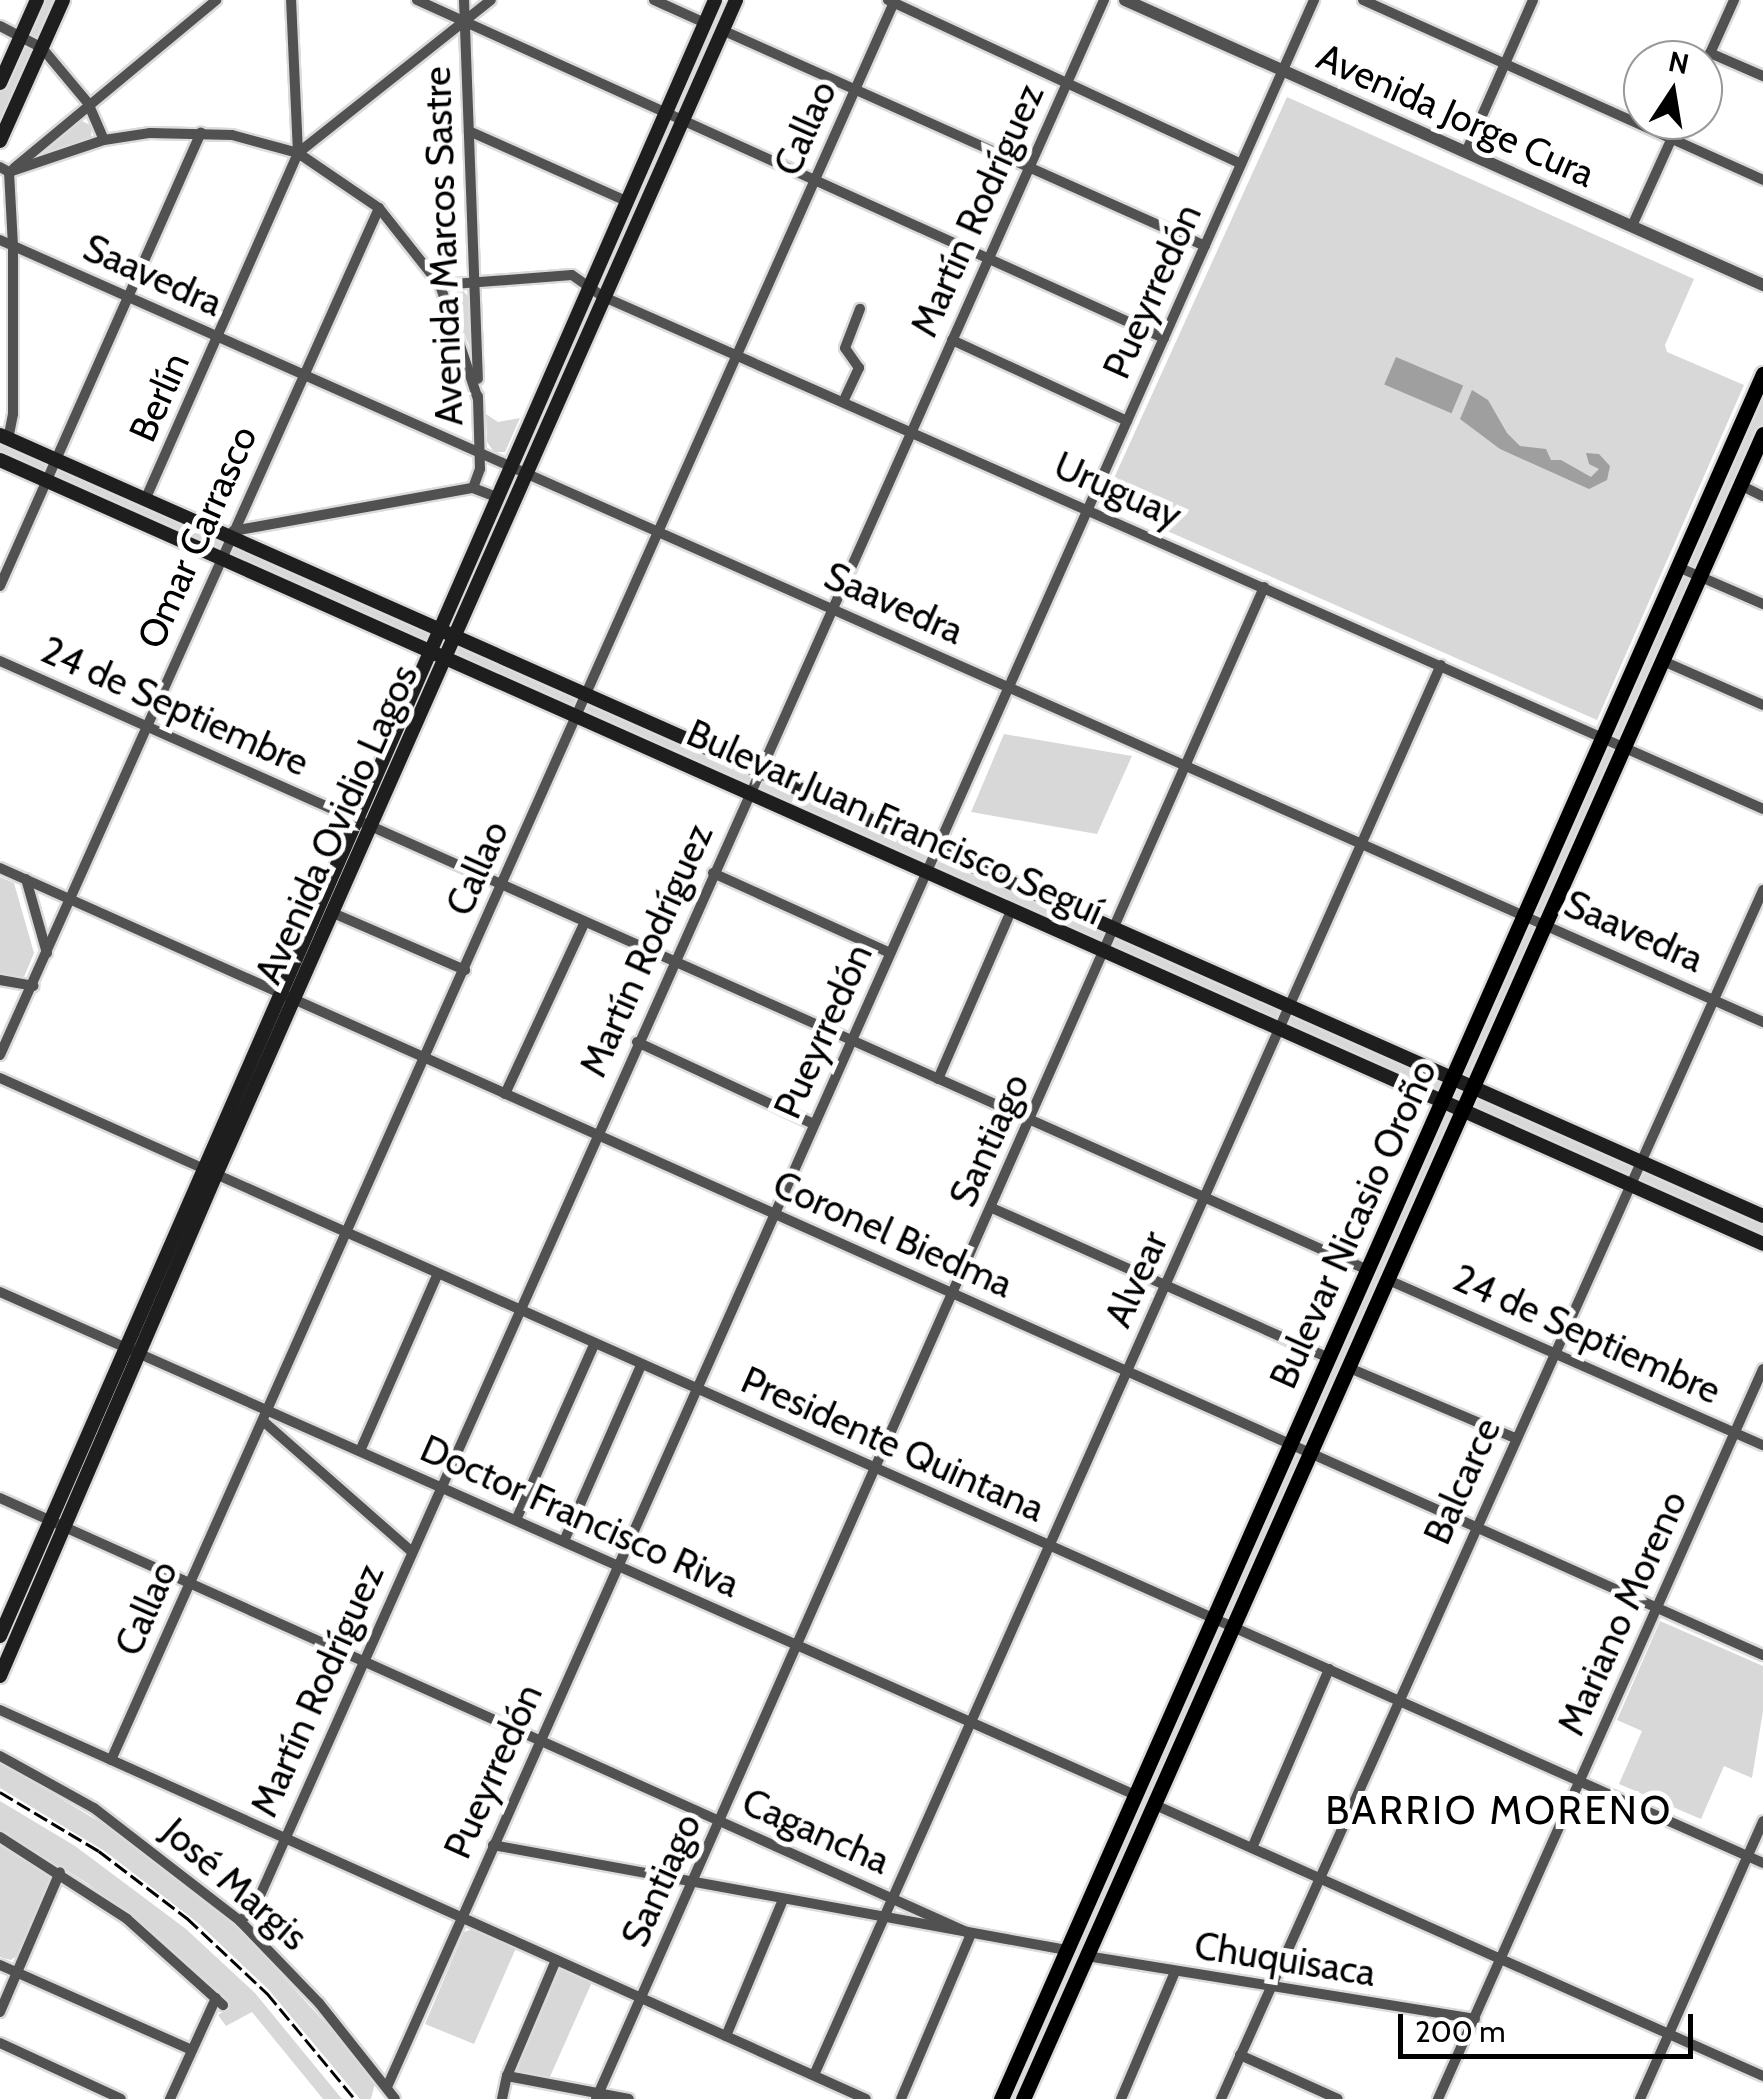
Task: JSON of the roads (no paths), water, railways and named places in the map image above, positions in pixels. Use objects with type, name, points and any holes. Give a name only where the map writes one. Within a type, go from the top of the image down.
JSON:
[{"type":"main road","points":[[0,84],[38,0]]},
{"type":"main road","points":[[0,142],[63,0]]},
{"type":"main road","name":"Avenida Ovidio Lagos","points":[[0,1676],[141,1354],[279,992],[714,0]]},
{"type":"main road","name":"Avenida Ovidio Lagos","points":[[0,1636],[125,1346],[295,998],[736,0]]},
{"type":"main road","name":"Bulevar Nicasio Oroño","points":[[1000,2099],[1761,384]]},
{"type":"main road","name":"Bulevar Nicasio Oroño","points":[[1023,2099],[1763,434]]},
{"type":"main road","name":"Bulevar Juan Francisco Seguí","points":[[4,437],[231,534],[586,696],[1763,1216]]},
{"type":"main road","name":"Bulevar Juan Francisco Seguí","points":[[0,460],[1763,1244]]},
{"type":"street","points":[[5,169],[216,0]]},
{"type":"street","points":[[291,0],[298,153]]},
{"type":"street","points":[[417,0],[1164,338]]},
{"type":"street","name":"Avenida Marcos Sastre","points":[[464,0],[480,452],[480,469],[473,488]]},
{"type":"street","points":[[298,153],[491,0]]},
{"type":"street","points":[[654,0],[705,22]]},
{"type":"street","name":"Martín Rodríguez","points":[[240,1921],[254,1909],[1104,0]]},
{"type":"street","name":"Avenida Jorge Cura","points":[[1125,0],[1763,284]]},
{"type":"street","name":"Pueyrredón","points":[[387,2087],[1314,0]]},
{"type":"street","points":[[1363,0],[1623,117]]},
{"type":"street","points":[[1466,152],[1533,0]]},
{"type":"street","points":[[1716,40],[1734,0]]},
{"type":"street","points":[[892,1],[1241,164]]},
{"type":"street","name":"Callao","points":[[111,1760],[426,1058],[892,1]]},
{"type":"street","points":[[0,26],[42,48],[88,103],[104,140]]},
{"type":"street","points":[[722,30],[1205,246]]},
{"type":"street","points":[[1723,59],[1763,76]]},
{"type":"street","points":[[469,131],[626,201]]},
{"type":"street","points":[[5,169],[104,140],[150,133],[232,135],[298,153],[379,208],[440,285],[478,400]]},
{"type":"street","points":[[0,586],[201,133]]},
{"type":"street","points":[[1632,226],[1672,140]]},
{"type":"street","points":[[1674,140],[1763,180]]},
{"type":"street","name":"Berlín","points":[[145,500],[298,153]]},
{"type":"street","points":[[4,437],[13,414],[13,246],[5,169]]},
{"type":"street","name":"Omar Carrasco","points":[[0,1056],[379,208]]},
{"type":"street","name":"Saavedra","points":[[0,240],[1763,1022]]},
{"type":"street","name":"Uruguay","points":[[440,285],[572,275],[604,297],[1604,736],[1763,810]]},
{"type":"street","points":[[843,402],[859,368],[845,348],[860,309]]},
{"type":"street","points":[[952,340],[1127,420]]},
{"type":"street","points":[[1740,486],[1763,496]]},
{"type":"street","points":[[231,534],[473,488],[496,497]]},
{"type":"street","points":[[1678,566],[1763,604]]},
{"type":"street","name":"Santiago","points":[[597,2096],[877,1470],[1264,587]]},
{"type":"street","name":"24 de Septiembre","points":[[0,660],[1368,1270]]},
{"type":"street","points":[[1664,660],[1763,705]]},
{"type":"street","name":"Alvear","points":[[814,2075],[1440,665]]},
{"type":"street","name":"Coronel Biedma","points":[[0,868],[1763,1654]]},
{"type":"street","points":[[713,873],[890,953]]},
{"type":"street","points":[[26,879],[47,954]]},
{"type":"street","name":"Balcarce","points":[[1221,2099],[1553,1351],[1763,890]]},
{"type":"street","points":[[938,1079],[1012,909]]},
{"type":"street","points":[[333,913],[465,970]]},
{"type":"street","points":[[505,1094],[586,922]]},
{"type":"street","points":[[0,980],[32,986]]},
{"type":"street","points":[[637,1042],[814,1124]]},
{"type":"street","name":"Presidente Quintana","points":[[0,1078],[346,1236],[1763,1864]]},
{"type":"street","points":[[992,1208],[1329,1358]]},
{"type":"street","points":[[360,1450],[437,1276]]},
{"type":"street","name":"24 de Septiembre","points":[[1386,1279],[1763,1445]]},
{"type":"street","name":"Doctor Francisco Riva","points":[[0,1292],[125,1346],[265,1416],[360,1450],[1135,1795]]},
{"type":"street","points":[[516,1520],[594,1345]]},
{"type":"street","points":[[564,1541],[641,1366]]},
{"type":"street","points":[[1347,1366],[1516,1438]]},
{"type":"street","name":"Mariano Moreno","points":[[1438,2099],[1763,1370]]},
{"type":"street","points":[[265,1416],[411,1551]]},
{"type":"street","name":"Cagancha","points":[[0,1498],[971,1934]]},
{"type":"street","points":[[1252,1848],[1329,1669]]},
{"type":"street","points":[[0,1710],[866,2099]]},
{"type":"street","name":"José Margis","points":[[0,1756],[94,1808],[240,1921],[319,2002],[395,2099]]},
{"type":"street","points":[[1154,1804],[1763,2076]]},
{"type":"street","points":[[1640,2099],[1763,1821]]},
{"type":"street","points":[[0,1837],[60,1872],[128,1920],[220,2002],[170,2099]]},
{"type":"street","points":[[493,1846],[1066,1950]]},
{"type":"street","points":[[0,2012],[14,1971],[60,1872]]},
{"type":"street","points":[[726,2036],[783,1900]]},
{"type":"street","points":[[901,2099],[971,1934]]},
{"type":"street","name":"Chuquisaca","points":[[1087,1956],[1474,2019]]},
{"type":"street","points":[[502,2099],[507,2076],[556,1960]]},
{"type":"street","points":[[0,1965],[192,2050]]},
{"type":"street","points":[[1121,2099],[1175,1972]]},
{"type":"street","points":[[0,2043],[121,2099]]},
{"type":"street","points":[[1240,2055],[1333,2098]]},
{"type":"street","points":[[507,2076],[629,2099]]},
{"type":"railway","points":[[0,1792],[99,1851],[187,1918],[267,1993],[355,2099]]},
{"type":"district","name":"BARRIO MORENO","points":[[1499,1810]]}]
